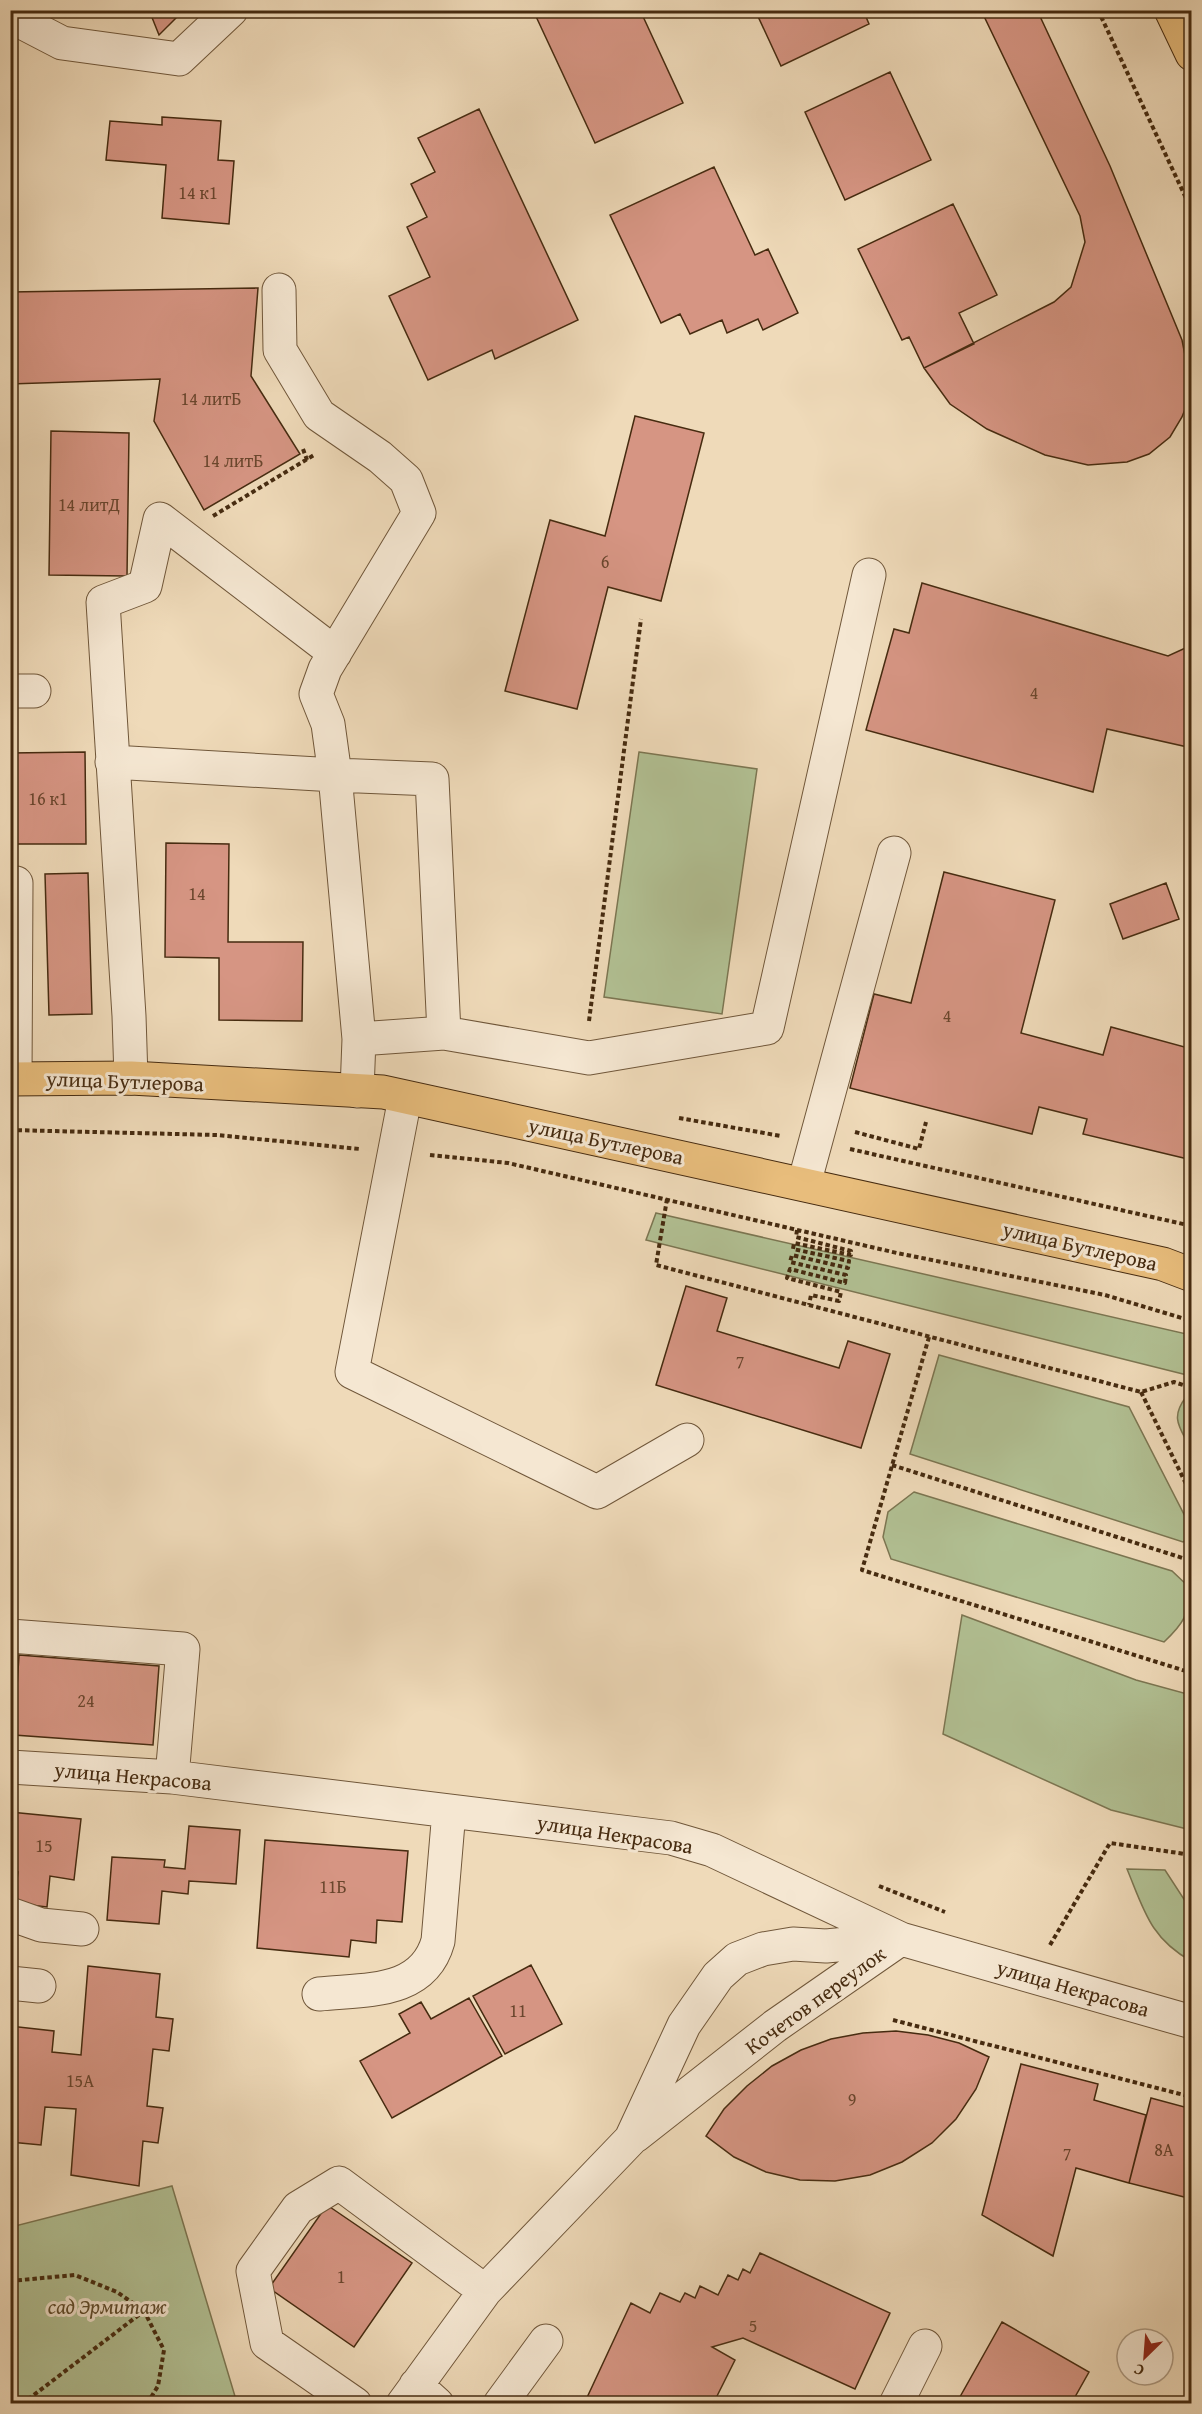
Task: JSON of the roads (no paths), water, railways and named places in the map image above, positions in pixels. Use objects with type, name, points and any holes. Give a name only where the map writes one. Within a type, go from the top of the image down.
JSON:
[{"type":"main road","points":[[1171,10],[1191,54]]},
{"type":"main road","name":"улица Бутлерова","points":[[13,1079],[131,1078],[382,1092],[1163,1264],[1191,1275]]},
{"type":"street","points":[[10,16],[62,43],[179,59],[231,10]]},
{"type":"street","points":[[279,290],[280,350],[319,415],[380,457],[406,480],[419,513],[334,653],[325,669],[316,694],[328,724],[335,776],[359,1039],[357,1091]]},
{"type":"street","points":[[131,1078],[103,602],[145,586],[160,519],[334,653]]},
{"type":"street","points":[[359,1039],[444,1033],[589,1058],[767,1028],[869,575]]},
{"type":"street","points":[[112,762],[335,776],[432,779],[444,1033]]},
{"type":"street","points":[[804,1184],[894,853]]},
{"type":"street","points":[[10,883],[16,883],[13,1079]]},
{"type":"street","points":[[405,1098],[352,1372],[597,1492],[687,1440]]},
{"type":"street","points":[[10,1636],[183,1649],[172,1777]]},
{"type":"street","name":"улица Некрасова","points":[[10,1767],[172,1777],[671,1838],[712,1850],[901,1939],[1191,2022]]},
{"type":"street","points":[[319,1994],[389,1986],[407,1981],[422,1972],[433,1957],[438,1941],[449,1811]]},
{"type":"street","points":[[10,1914],[41,1926],[82,1929]]},
{"type":"street","name":"Кочетов переулок","points":[[631,2139],[684,2025],[718,1976],[737,1959],[763,1948],[794,1944],[826,1946],[901,1939]]},
{"type":"street","name":"Кочетов переулок","points":[[419,2397],[485,2291],[631,2139],[775,2026],[901,1939]]},
{"type":"street","points":[[355,2403],[267,2343],[253,2271],[298,2208],[339,2183],[485,2291]]},
{"type":"street","points":[[500,2403],[546,2341]]},
{"type":"street","points":[[896,2403],[925,2346]]},
{"type":"park label","name":"сад Эрмитаж","points":[[107,2306]]}]
